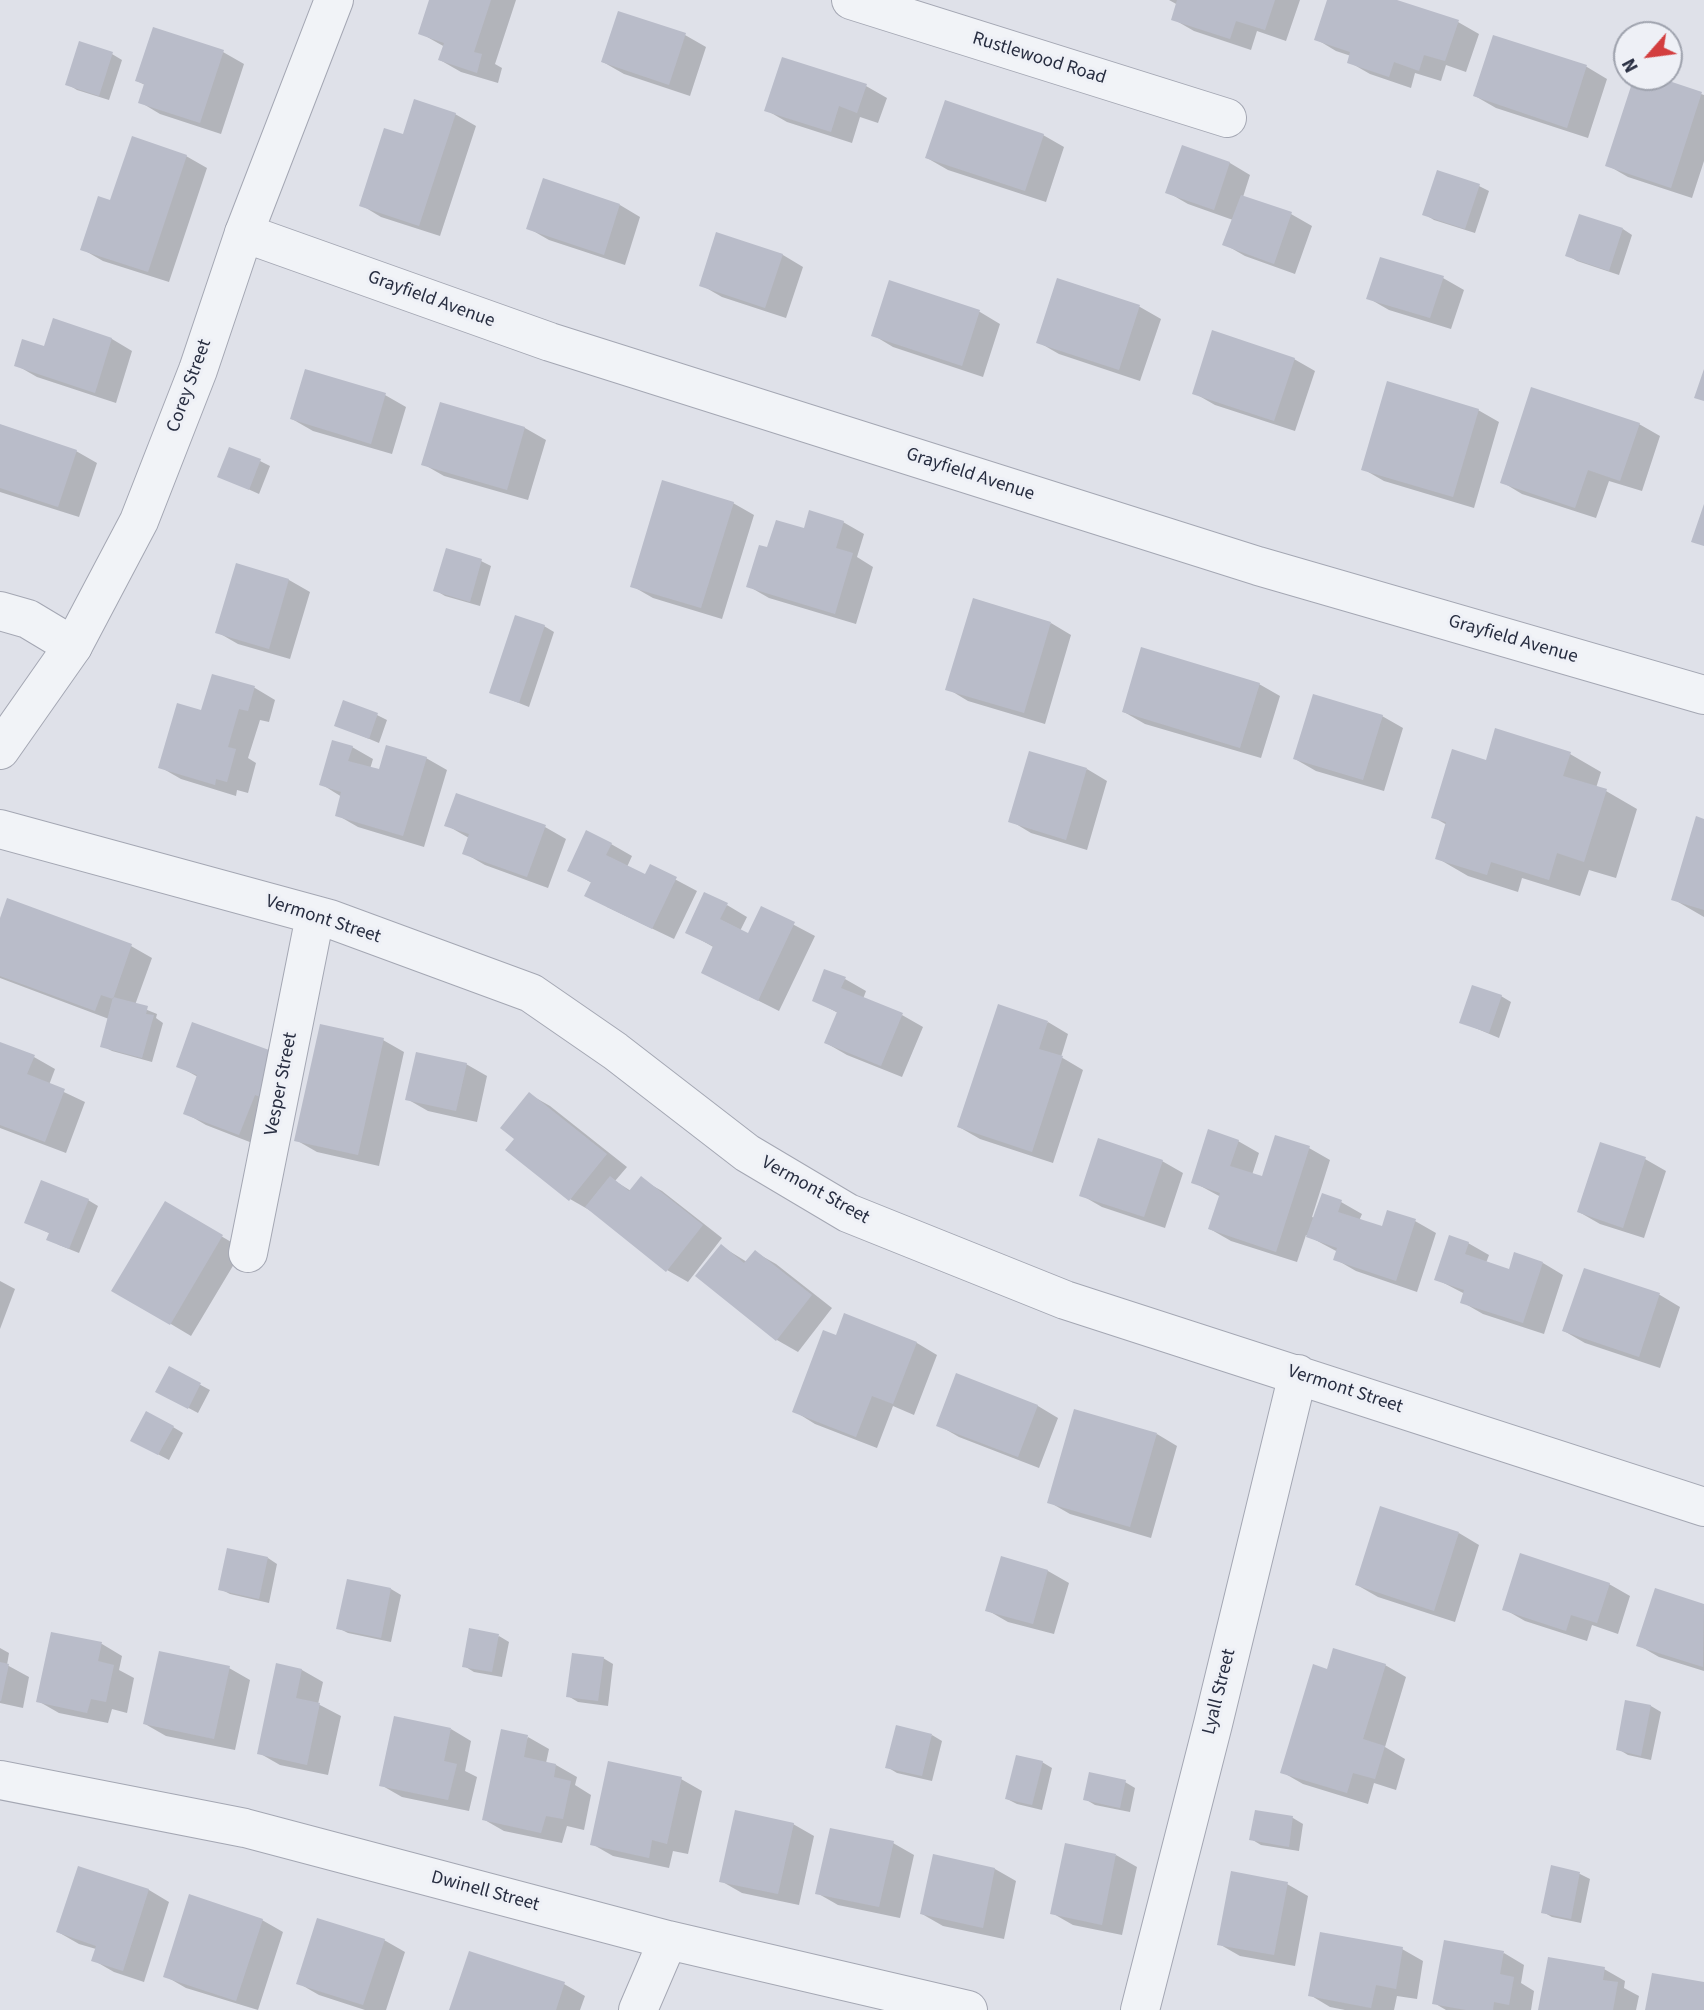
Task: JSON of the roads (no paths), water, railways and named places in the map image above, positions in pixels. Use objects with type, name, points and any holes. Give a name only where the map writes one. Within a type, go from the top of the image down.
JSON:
[{"type":"street","name":"Corey Street","points":[[0,750],[73,646],[139,521],[198,370],[244,233],[334,0]]},
{"type":"street","name":"Rustlewood Road","points":[[851,0],[1227,118]]},
{"type":"street","name":"Grayfield Avenue","points":[[244,233],[550,342],[1231,558],[1704,695]]},
{"type":"street","points":[[0,611],[28,619],[73,646]]},
{"type":"street","name":"Vermont Street","points":[[0,829],[315,915],[531,993],[615,1051],[747,1153],[848,1213],[1065,1300],[1704,1507]]},
{"type":"street","name":"Vesper Street","points":[[248,1253],[315,915]]},
{"type":"street","name":"Lyall Street","points":[[1140,2010],[1298,1374]]},
{"type":"street","name":"Dwinell Street","points":[[0,1780],[244,1828],[668,1940],[968,2010]]},
{"type":"street","points":[[638,2010],[668,1940]]}]
